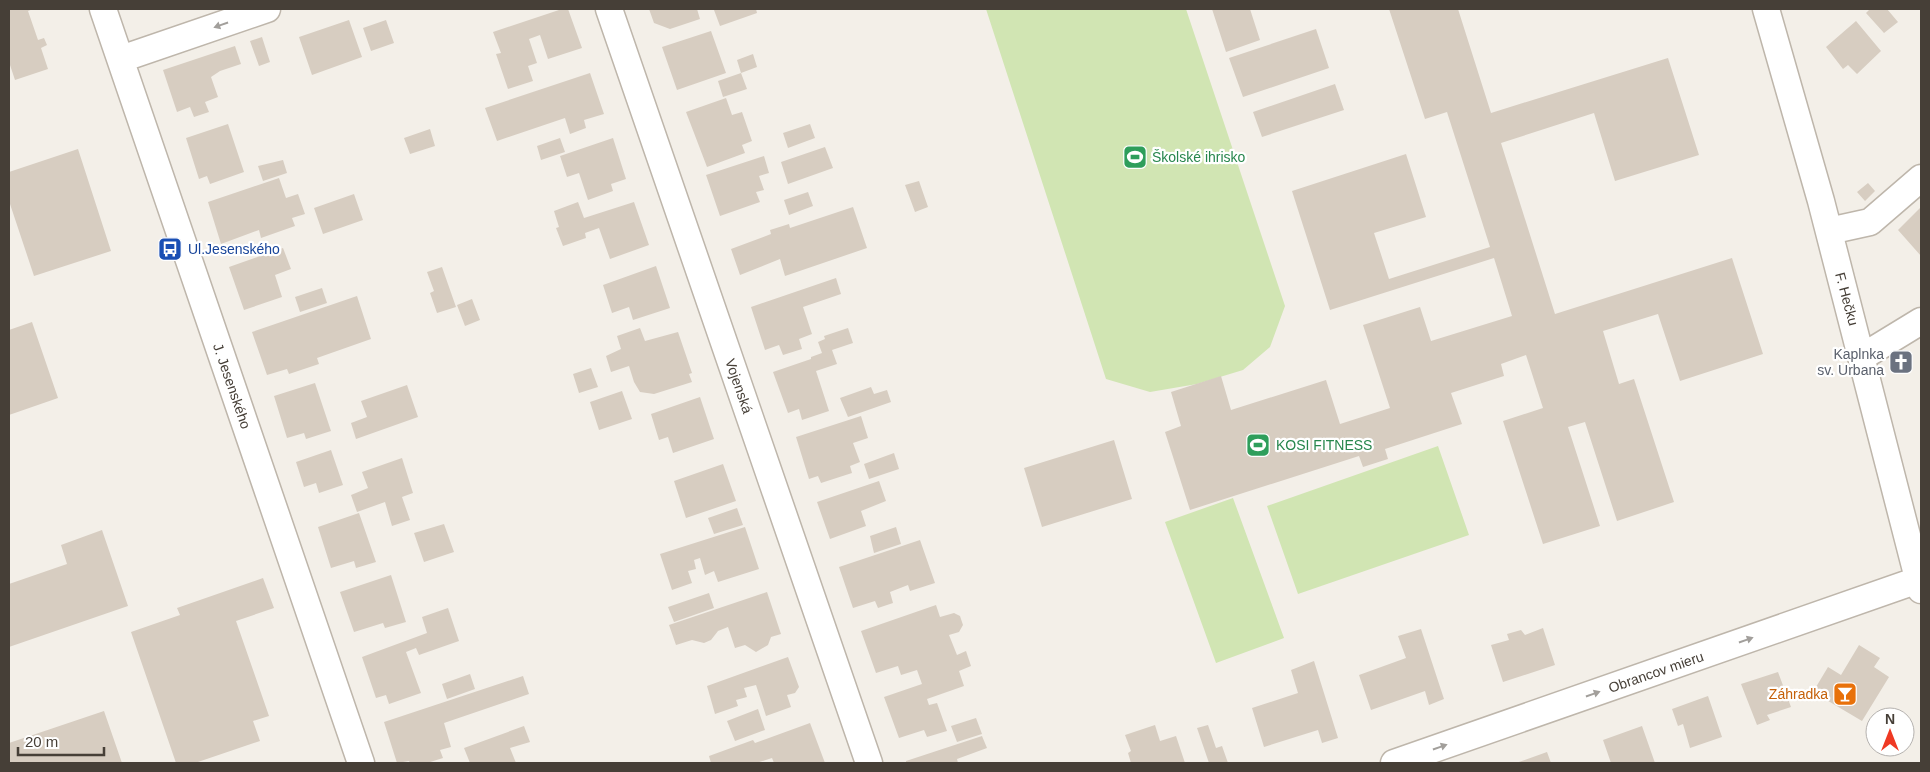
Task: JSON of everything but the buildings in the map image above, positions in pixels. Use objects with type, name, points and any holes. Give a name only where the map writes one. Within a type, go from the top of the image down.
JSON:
[{"type":"street","name":"J. Jesenského","points":[[104,9],[361,763]]},
{"type":"street","points":[[121,59],[267,9]]},
{"type":"street","name":"Vojenská","points":[[609,9],[869,763]]},
{"type":"street","name":"F. Hečku","points":[[1766,9],[1862,357],[1920,585]]},
{"type":"street","points":[[1828,231],[1870,222],[1921,178]]},
{"type":"street","points":[[1862,357],[1921,321]]},
{"type":"street","name":"Obrancov mieru","points":[[1394,763],[1920,585]]},
{"type":"green space","name":"Školské ihrisko","points":[[986,9],[1186,9],[1285,306],[1270,347],[1243,370],[1197,384],[1150,392],[1106,379]]},
{"type":"green space","points":[[1438,446],[1469,535],[1298,594],[1267,506]]},
{"type":"green space","points":[[1233,498],[1284,638],[1216,663],[1165,522]]},
{"type":"place","name":"Školské ihrisko","points":[[1135,157]]},
{"type":"place","name":"Ul.Jesenského","points":[[170,249]]},
{"type":"place","name":"Kaplnka sv. Urbana","points":[[1901,362]]},
{"type":"place","name":"KOSI FITNESS","points":[[1258,445]]},
{"type":"place","name":"Záhradka","points":[[1845,694]]}]
